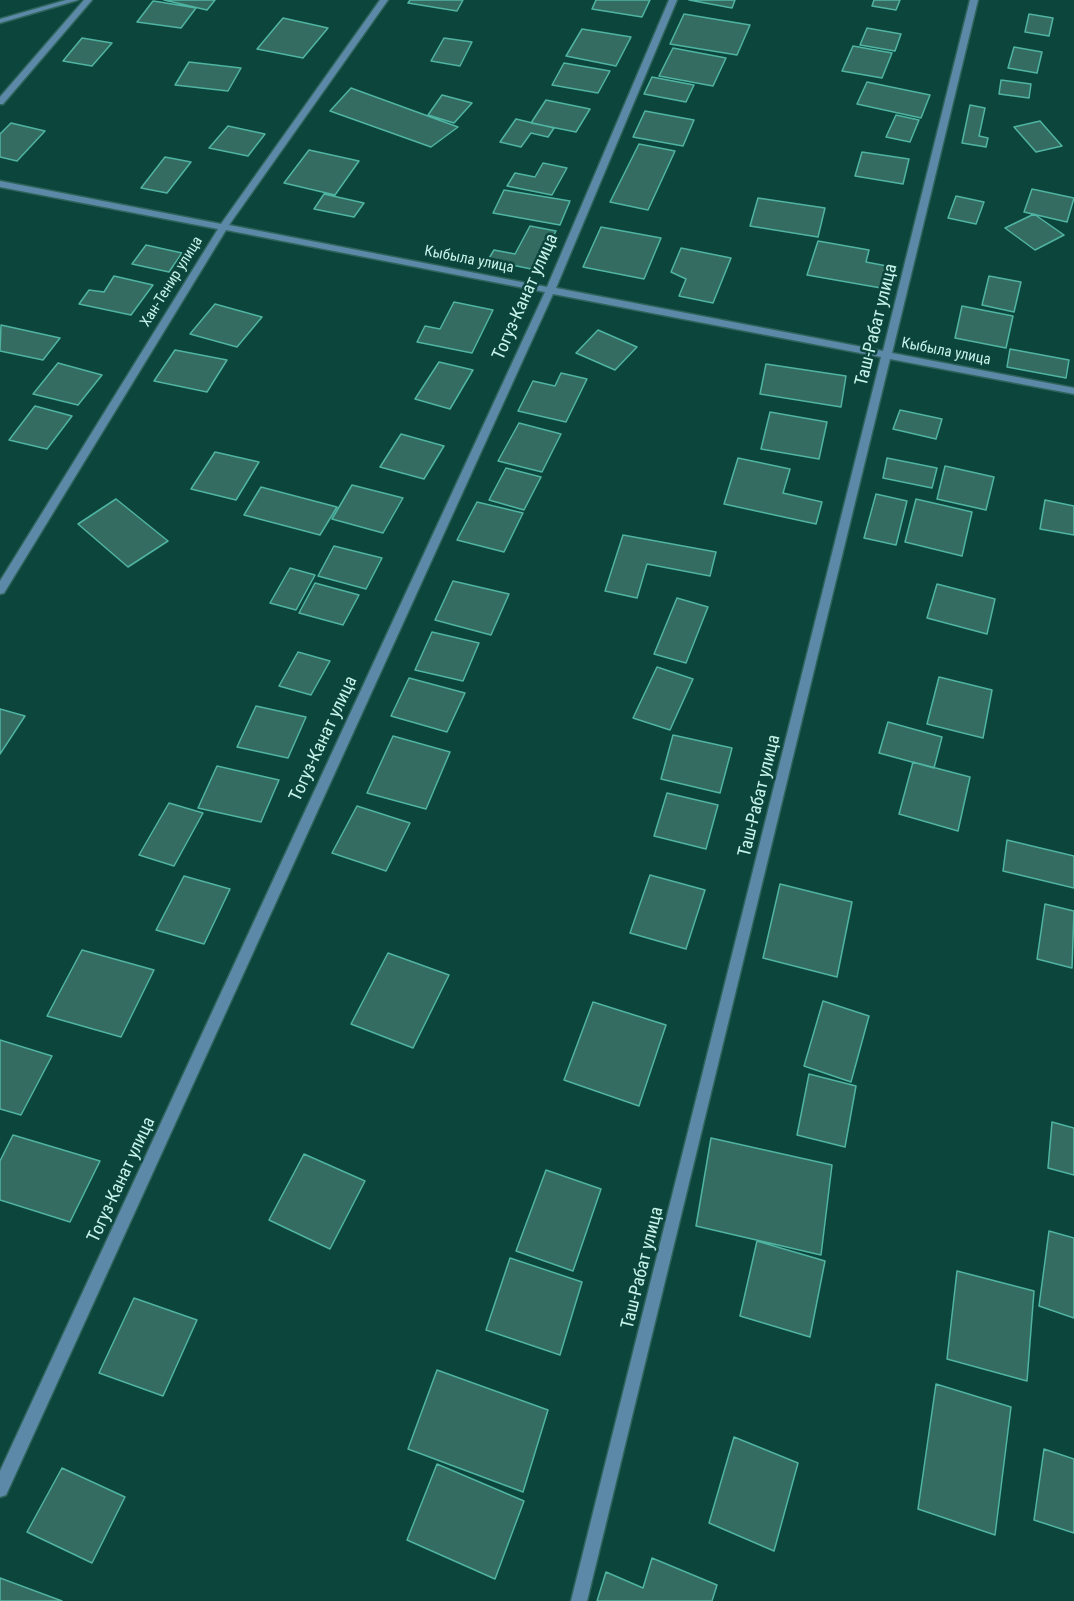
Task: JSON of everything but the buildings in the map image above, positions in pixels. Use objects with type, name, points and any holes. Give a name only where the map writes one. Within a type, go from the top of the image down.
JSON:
[{"type":"street","points":[[0,21],[74,0]]},
{"type":"street","points":[[0,102],[88,0]]},
{"type":"street","name":"Хан-Тенир улица","points":[[0,591],[223,228],[384,0]]},
{"type":"street","name":"Тогуз-Канат улица","points":[[0,1489],[550,291],[673,0]]},
{"type":"street","name":"Таш-Рабат улица","points":[[579,1601],[974,0]]},
{"type":"street","name":"Кыбыла улица","points":[[0,184],[1074,392]]}]
